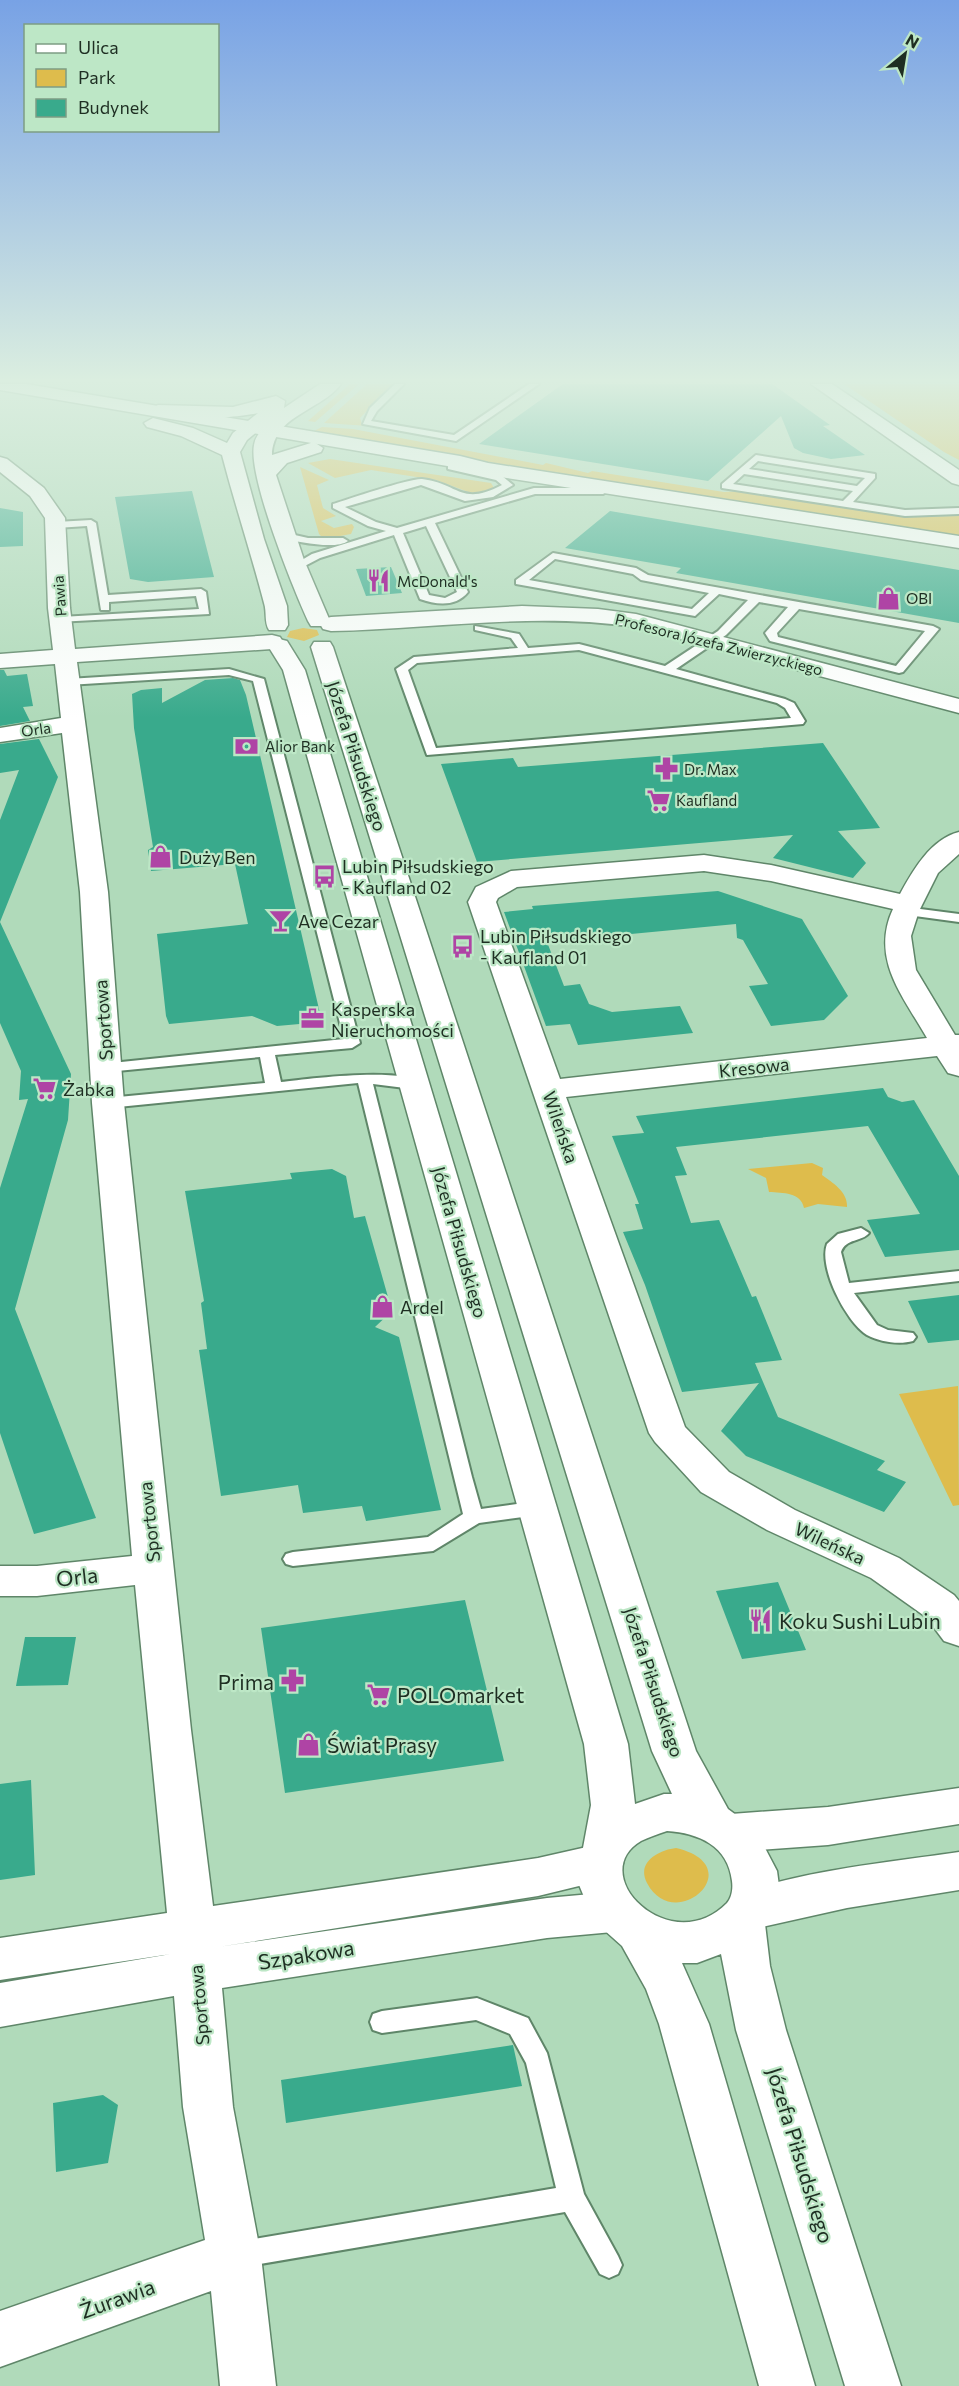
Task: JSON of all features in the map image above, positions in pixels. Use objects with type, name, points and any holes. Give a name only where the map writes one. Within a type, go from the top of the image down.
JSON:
[{"type":"street","name":"Pawia","points":[[39,495],[55,518],[65,651]]},
{"type":"street","name":"Józefa Piłsudskiego","points":[[253,495],[254,539],[276,606],[274,636],[294,670],[606,1744],[614,1805],[604,1854]]},
{"type":"street","name":"Józefa Piłsudskiego","points":[[273,495],[295,567],[327,633],[674,1751],[691,1787],[722,1827]]},
{"type":"street","points":[[657,495],[959,544]]},
{"type":"street","name":"Profesora Józefa Zwierzyckiego","points":[[327,633],[563,612],[618,617],[704,645],[959,720]]},
{"type":"street","name":"Profesora Józefa Zwierzyckiego","points":[[327,633],[479,628],[544,623],[594,625],[704,645],[959,706]]},
{"type":"street","points":[[0,651],[65,651],[274,636],[300,649],[327,633]]},
{"type":"street","points":[[0,661],[65,651]]},
{"type":"street","name":"Sportowa","points":[[65,651],[71,724],[94,892],[108,1103],[153,1568],[195,1951],[208,2107],[234,2256],[249,2386]]},
{"type":"street","name":"Orla","points":[[0,735],[71,724]]},
{"type":"street","points":[[954,1052],[902,970],[897,936],[907,907],[927,869],[959,840]]},
{"type":"street","name":"Wileńska","points":[[907,907],[771,873],[704,863],[511,879],[497,884],[486,893],[482,902],[668,1433],[715,1482],[781,1520],[885,1568],[940,1606],[959,1630]]},
{"type":"street","name":"Kresowa","points":[[548,1090],[954,1052]]},
{"type":"street","name":"Orla","points":[[0,1581],[37,1581],[153,1568]]},
{"type":"street","points":[[787,2386],[684,2024],[667,1981],[627,1923],[604,1897],[599,1880],[604,1854],[622,1828],[642,1817],[664,1812],[681,1813],[722,1827],[828,1826],[959,1806]]},
{"type":"street","points":[[722,1827],[746,1850],[755,1870],[757,1890],[745,1916]]},
{"type":"street","name":"Szpakowa","points":[[0,2005],[195,1951],[538,1877],[604,1854]]},
{"type":"street","points":[[627,1923],[666,1943],[694,1944],[720,1936],[745,1916],[847,1888],[959,1871]]},
{"type":"street","name":"Józefa Piłsudskiego","points":[[745,1916],[746,1966],[761,2030],[873,2386]]},
{"type":"street","name":"Szpakowa","points":[[0,1959],[195,1951],[547,1918],[627,1923]]},
{"type":"street","name":"Żurawia","points":[[0,2340],[234,2256]]},
{"type":"lane","points":[[374,495],[336,506],[372,524],[397,531]]},
{"type":"lane","points":[[458,495],[465,498],[487,495]]},
{"type":"lane","points":[[295,567],[316,556],[465,510],[524,495]]},
{"type":"lane","points":[[784,495],[918,514],[959,512]]},
{"type":"lane","points":[[845,505],[853,495]]},
{"type":"lane","points":[[465,498],[465,510]]},
{"type":"lane","points":[[397,531],[422,596],[434,600],[456,599],[463,592],[429,521]]},
{"type":"lane","points":[[56,525],[91,523],[106,615]]},
{"type":"lane","points":[[286,536],[308,542],[338,542],[359,535],[372,524]]},
{"type":"lane","points":[[717,590],[695,613],[520,582],[553,556],[636,571],[645,578],[717,590],[933,629],[899,670],[774,639],[771,633],[796,605]]},
{"type":"lane","points":[[61,620],[106,615],[122,618],[205,612],[201,592],[104,598]]},
{"type":"lane","points":[[668,669],[704,645],[756,598]]},
{"type":"lane","points":[[479,628],[517,637],[525,651]]},
{"type":"lane","points":[[579,647],[668,669],[782,701],[790,706],[799,721],[431,752],[402,669],[419,658],[579,647]]},
{"type":"lane","points":[[68,682],[230,672],[258,679],[352,1043],[107,1067]]},
{"type":"lane","points":[[907,907],[959,918]]},
{"type":"lane","points":[[267,1052],[274,1087]]},
{"type":"lane","points":[[364,1078],[462,1478],[474,1517]]},
{"type":"lane","points":[[108,1103],[364,1078],[413,1084]]},
{"type":"lane","points":[[861,1233],[846,1237],[834,1244],[831,1254],[843,1289],[858,1318],[872,1329],[890,1336],[907,1337]]},
{"type":"lane","points":[[843,1289],[959,1276]]},
{"type":"lane","points":[[293,1559],[433,1544],[474,1517],[538,1508]]},
{"type":"lane","points":[[382,2022],[477,2009],[519,2026],[538,2061],[572,2198],[609,2265]]},
{"type":"lane","points":[[234,2256],[572,2198]]},
{"type":"green space","points":[[308,495],[320,495],[323,508],[336,516],[321,521],[334,528],[352,524],[354,527],[351,534],[324,539],[319,534]]},
{"type":"green space","points":[[692,495],[769,495],[905,517],[959,516],[959,539]]},
{"type":"green space","points":[[303,628],[317,630],[319,635],[304,641],[287,637],[290,631]]},
{"type":"green space","points":[[812,1163],[823,1168],[822,1175],[842,1192],[847,1207],[818,1204],[804,1208],[795,1196],[769,1192],[766,1178],[748,1169]]},
{"type":"green space","points":[[958,1386],[959,1505],[953,1506],[899,1394]]},
{"type":"green space","points":[[676,1848],[698,1857],[707,1869],[708,1881],[701,1892],[689,1900],[674,1902],[659,1897],[647,1883],[644,1869],[656,1854]]},
{"type":"building","points":[[193,495],[214,577],[148,582],[130,579],[115,497]]},
{"type":"building","points":[[0,508],[23,512],[23,546],[0,547]]},
{"type":"building","name":"OBI","points":[[610,511],[959,570],[959,623],[676,573],[681,568],[565,548]]},
{"type":"building","name":"McDonald's","points":[[391,567],[402,593],[366,596],[356,569]]},
{"type":"building","points":[[0,670],[4,670],[7,676],[27,674],[33,706],[23,707],[30,721],[0,726]]},
{"type":"building","points":[[233,678],[240,680],[246,695],[322,1022],[277,1026],[252,1016],[169,1024],[166,1016],[157,934],[248,924],[235,864],[151,871],[148,850],[153,847],[134,728],[132,694],[141,690],[162,688],[162,703],[205,680]]},
{"type":"building","points":[[39,739],[58,777],[0,922],[0,820],[19,770],[0,773],[0,744]]},
{"type":"building","name":"Kaufland","points":[[823,743],[880,828],[838,831],[866,863],[853,878],[773,858],[793,835],[477,862],[441,764],[513,758],[518,767]]},
{"type":"building","points":[[718,891],[802,919],[848,996],[824,1020],[771,1026],[749,986],[768,984],[743,940],[737,938],[736,924],[547,942],[564,986],[580,984],[589,1004],[612,1012],[680,1006],[693,1033],[578,1045],[570,1024],[546,1026],[504,912],[533,909],[532,906]]},
{"type":"building","points":[[0,922],[71,1074],[68,1120],[15,1309],[96,1518],[34,1534],[0,1433],[0,1188],[28,1099],[19,1100],[21,1071],[0,1023]]},
{"type":"building","points":[[883,1088],[888,1097],[902,1102],[914,1100],[959,1176],[959,1250],[885,1257],[867,1220],[920,1214],[868,1126],[676,1147],[687,1175],[675,1176],[691,1223],[719,1220],[752,1297],[756,1296],[782,1360],[755,1363],[778,1417],[885,1461],[877,1470],[906,1482],[884,1512],[746,1456],[721,1431],[759,1383],[682,1392],[645,1285],[623,1232],[643,1229],[635,1204],[639,1204],[612,1136],[644,1133],[636,1116]]},
{"type":"building","points":[[332,1169],[346,1176],[354,1218],[365,1216],[392,1311],[375,1327],[399,1337],[441,1510],[366,1521],[362,1506],[303,1513],[298,1485],[221,1496],[199,1350],[207,1349],[201,1303],[204,1301],[185,1191],[292,1179],[290,1173]]},
{"type":"building","points":[[959,1295],[959,1340],[928,1343],[908,1301]]},
{"type":"building","name":"Koku Sushi Lubin","points":[[778,1582],[806,1650],[742,1659],[716,1591]]},
{"type":"building","name":"POLOmarket","points":[[465,1600],[504,1761],[285,1793],[261,1628]]},
{"type":"building","points":[[25,1637],[76,1637],[68,1685],[16,1686]]},
{"type":"building","points":[[31,1780],[35,1875],[0,1880],[0,1784]]},
{"type":"building","points":[[513,2045],[522,2086],[286,2123],[281,2080]]},
{"type":"building","points":[[103,2095],[118,2105],[108,2163],[56,2172],[53,2103]]},
{"type":"place","name":"McDonald's","points":[[379,581]]},
{"type":"place","name":"OBI","points":[[888,598]]},
{"type":"place","name":"Alior Bank","points":[[247,746]]},
{"type":"place","name":"Dr. Max","points":[[666,769]]},
{"type":"place","name":"Kaufland","points":[[658,800]]},
{"type":"place","name":"Duży Ben","points":[[161,857]]},
{"type":"place","name":"Lubin Piłsudskiego - Kaufland 02","points":[[324,876]]},
{"type":"place","name":"Ave Cezar","points":[[280,921]]},
{"type":"place","name":"Lubin Piłsudskiego - Kaufland 01","points":[[462,946]]},
{"type":"place","name":"Kasperska Nieruchomości","points":[[313,1019]]},
{"type":"place","name":"Żabka","points":[[45,1089]]},
{"type":"place","name":"Ardel","points":[[382,1307]]},
{"type":"place","name":"Koku Sushi Lubin","points":[[761,1620]]},
{"type":"place","name":"Prima","points":[[292,1681]]},
{"type":"place","name":"POLOmarket","points":[[379,1694]]},
{"type":"place","name":"Świat Prasy","points":[[309,1744]]}]
